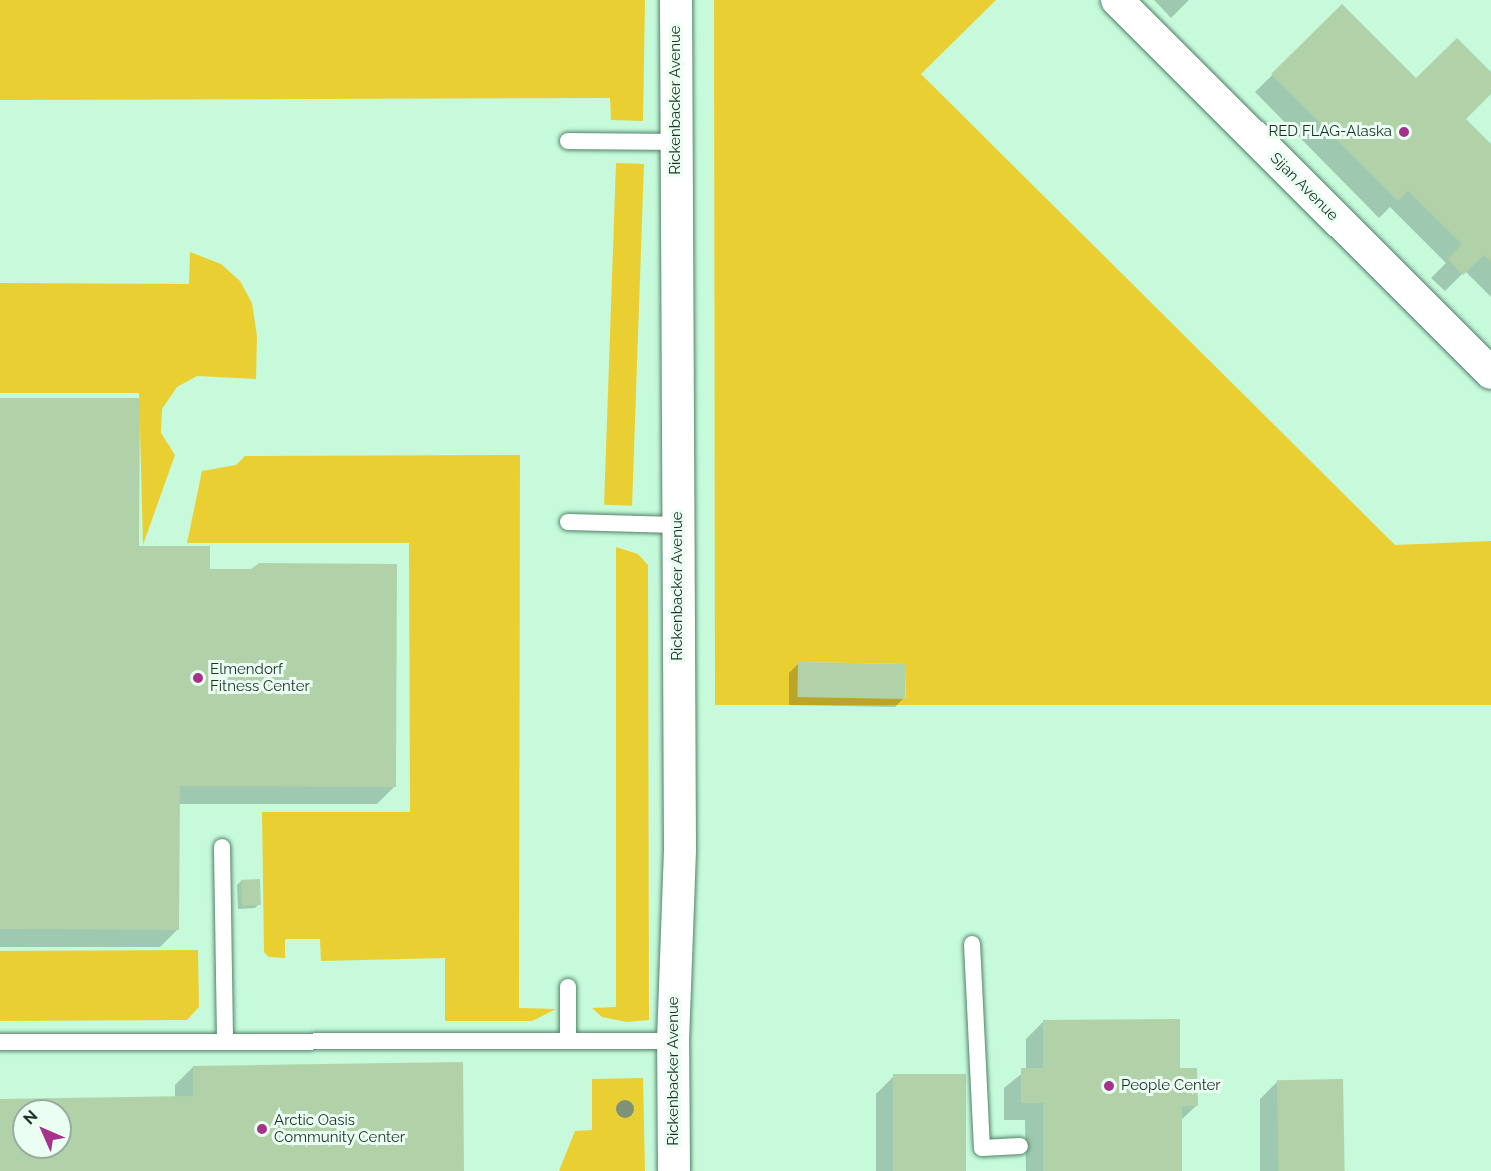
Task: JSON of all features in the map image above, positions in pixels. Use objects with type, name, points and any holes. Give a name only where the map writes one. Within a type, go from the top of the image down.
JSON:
[{"type":"street","name":"Rickenbacker Avenue","points":[[674,1171],[673,1041],[680,849],[676,0]]},
{"type":"street","name":"Sijan Avenue","points":[[1117,0],[1491,373]]},
{"type":"lane","points":[[568,141],[676,142]]},
{"type":"lane","points":[[568,522],[677,525]]},
{"type":"lane","points":[[222,846],[225,1042]]},
{"type":"lane","points":[[972,944],[982,1148],[1020,1146]]},
{"type":"lane","points":[[568,987],[568,1041]]},
{"type":"lane","points":[[0,1042],[673,1041]]},
{"type":"shaded area","points":[[0,0],[645,0],[643,121],[611,120],[610,98],[0,100]]},
{"type":"shaded area","points":[[714,0],[996,0],[921,74],[1395,545],[1491,541],[1491,705],[715,705]],"holes":[[[798,662],[906,664],[906,698],[798,697]]]},
{"type":"shaded area","points":[[616,163],[644,164],[632,506],[604,505]]},
{"type":"shaded area","points":[[190,252],[221,264],[240,281],[252,303],[257,336],[256,379],[197,376],[177,387],[162,409],[161,433],[175,455],[143,545],[139,393],[0,393],[0,283],[189,284]]},
{"type":"shaded area","points":[[520,455],[519,1008],[556,1009],[532,1021],[445,1021],[445,958],[321,961],[320,939],[285,939],[285,958],[269,957],[264,952],[262,812],[410,812],[409,543],[187,543],[202,471],[236,465],[245,456]]},
{"type":"shaded area","points":[[616,547],[638,554],[648,565],[649,1020],[627,1022],[602,1017],[592,1008],[616,1007]]},
{"type":"shaded area","points":[[198,950],[199,1007],[187,1020],[0,1021],[0,951]]},
{"type":"shaded area","points":[[643,1078],[645,1171],[559,1171],[575,1131],[592,1130],[592,1079]]},
{"type":"building","name":"RED FLAG-Alaska","points":[[1342,4],[1416,78],[1457,38],[1491,72],[1491,94],[1466,119],[1491,144],[1491,262],[1484,255],[1463,275],[1448,259],[1462,244],[1408,191],[1398,201],[1271,74]]},
{"type":"building","name":"Elmendorf Fitness Center","points":[[0,398],[140,398],[139,546],[210,546],[210,569],[251,569],[259,563],[397,564],[396,787],[180,786],[179,930],[0,929]]},
{"type":"building","points":[[798,662],[906,664],[905,699],[797,697]]},
{"type":"building","points":[[260,879],[261,905],[242,906],[241,880]]},
{"type":"building","name":"People Center","points":[[1180,1019],[1180,1068],[1197,1068],[1198,1106],[1182,1106],[1182,1171],[1043,1171],[1043,1103],[1021,1103],[1021,1068],[1043,1068],[1043,1020]]},
{"type":"building","name":"Arctic Oasis Community Center","points":[[463,1062],[464,1171],[0,1171],[0,1099],[193,1096],[193,1066]]},
{"type":"building","points":[[893,1074],[966,1074],[966,1171],[893,1171]]},
{"type":"building","points":[[1343,1079],[1345,1171],[1279,1171],[1277,1080]]},
{"type":"place","name":"RED FLAG-Alaska","points":[[1404,132]]},
{"type":"place","name":"Elmendorf Fitness Center","points":[[198,678]]},
{"type":"place","name":"People Center","points":[[1109,1086]]},
{"type":"place","name":"Arctic Oasis Community Center","points":[[262,1129]]}]
